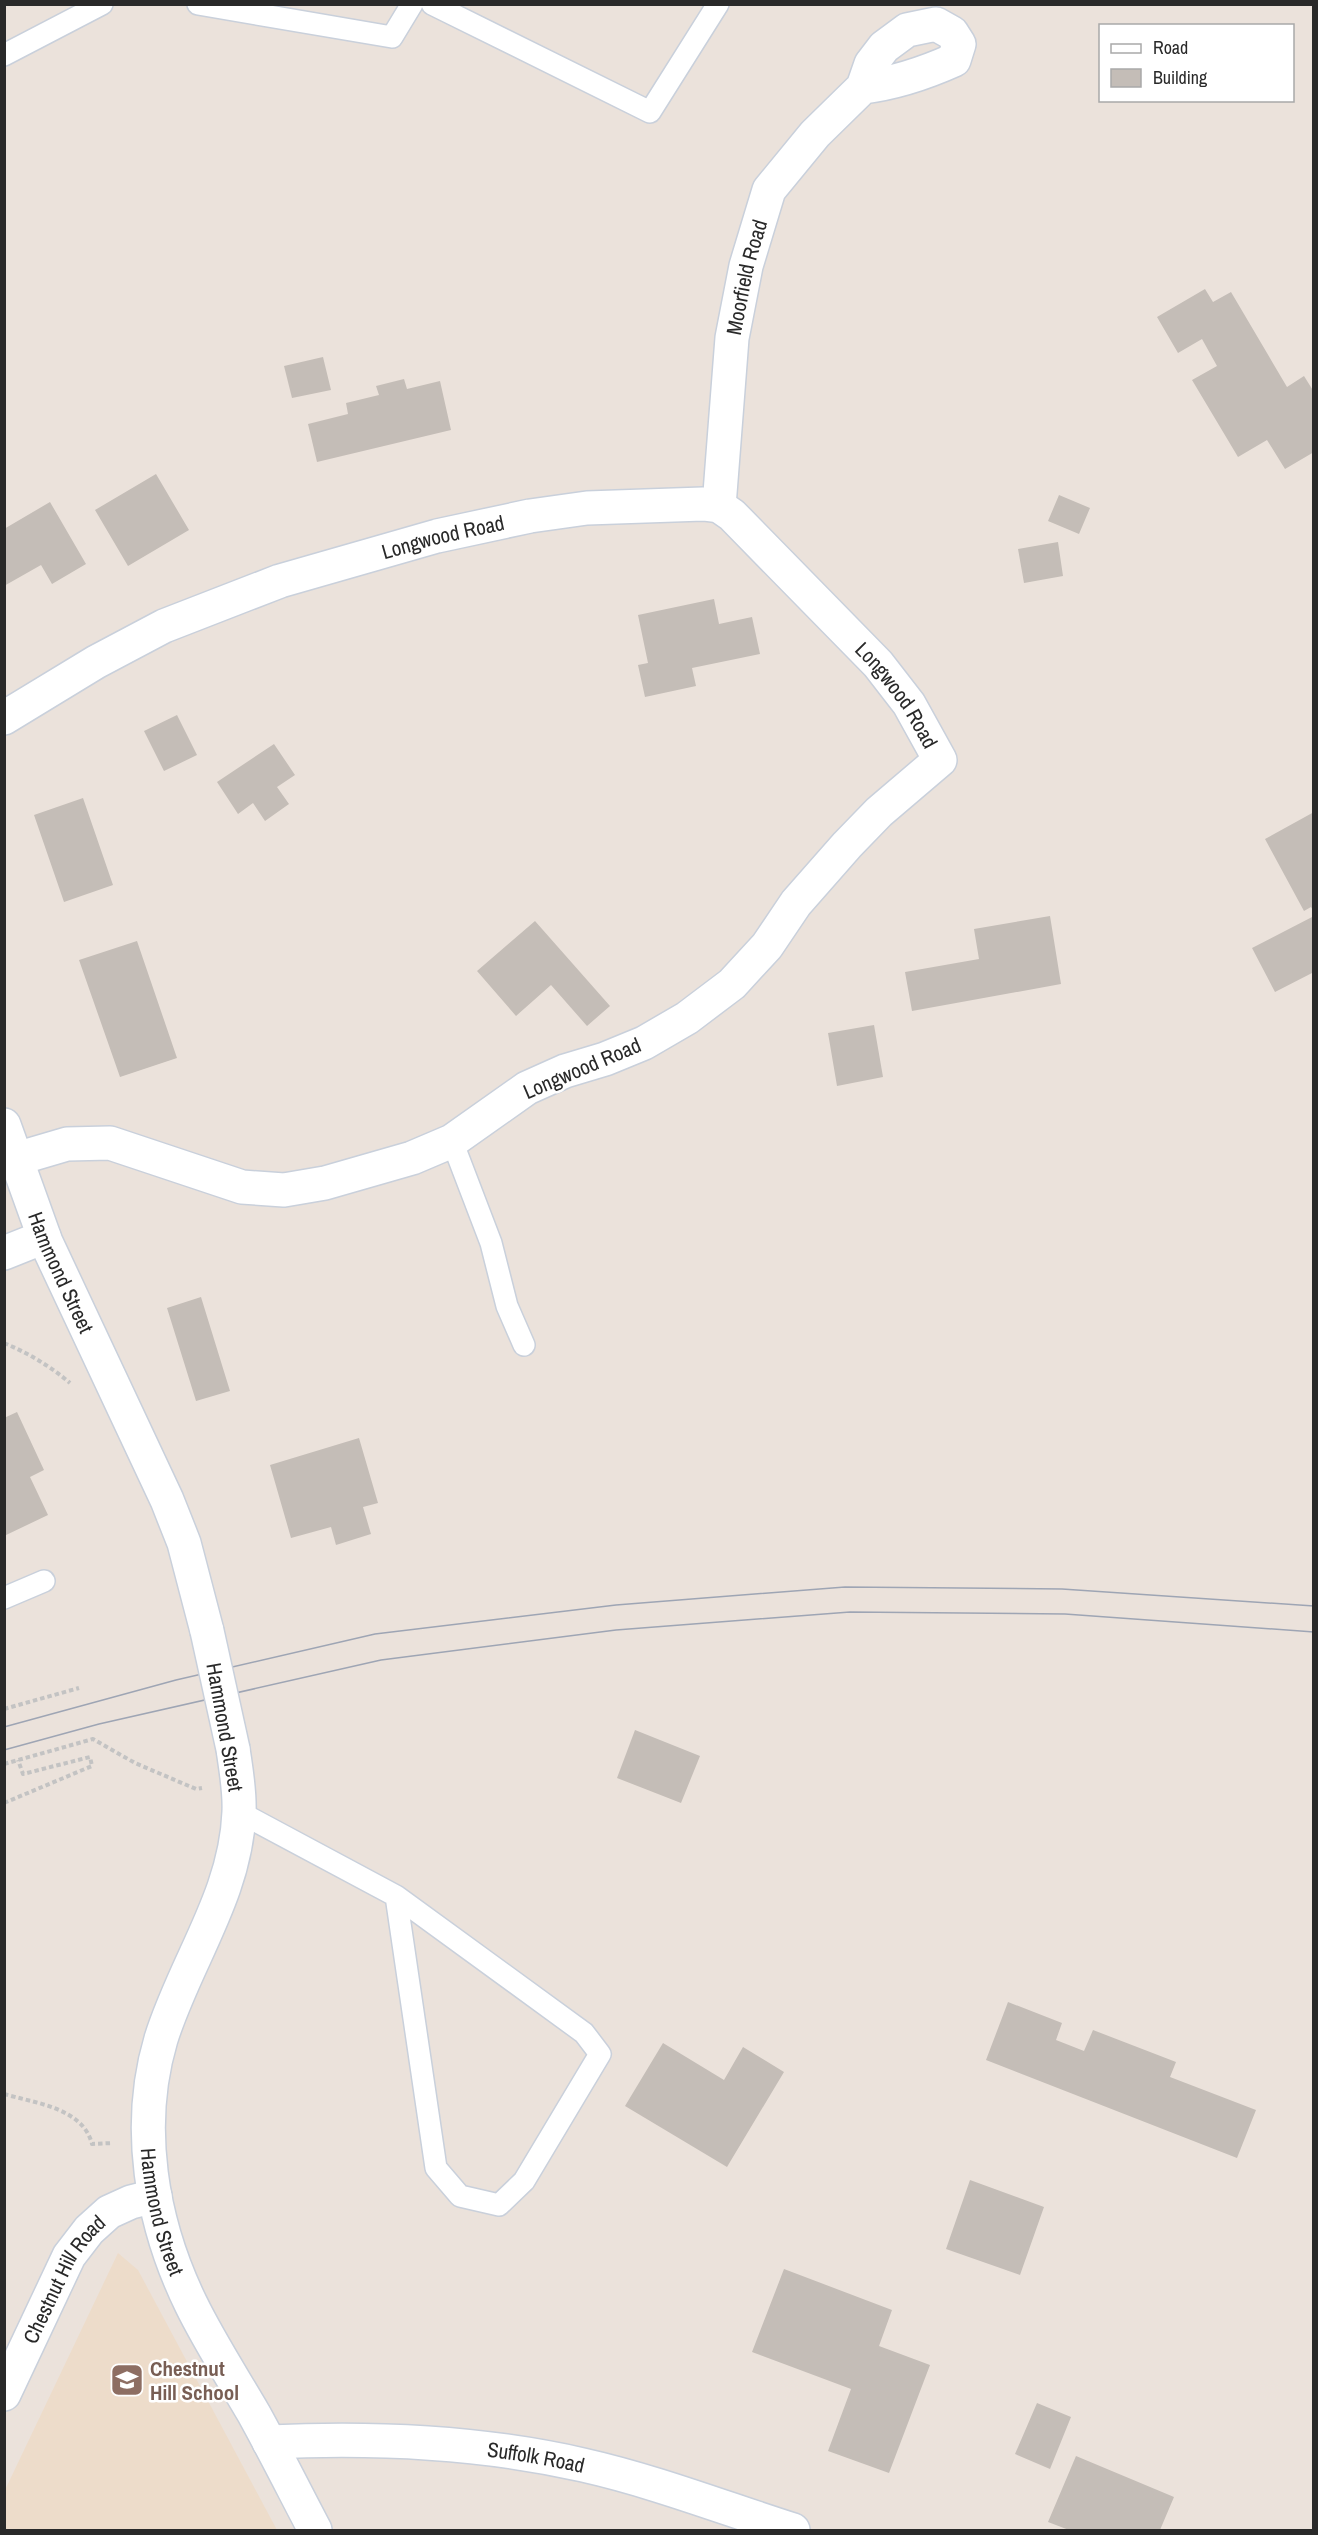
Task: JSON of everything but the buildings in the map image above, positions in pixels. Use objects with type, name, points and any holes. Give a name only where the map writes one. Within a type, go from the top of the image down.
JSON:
[{"type":"street","name":"Moorfield Road","points":[[719,506],[732,338],[746,266],[769,190],[815,134],[863,87]]},
{"type":"street","name":"Longwood Road","points":[[4,718],[96,662],[164,626],[280,581],[437,536],[530,516],[587,508],[687,504],[719,506],[757,539],[878,664],[909,704],[940,760],[879,812],[847,844],[796,903],[767,946],[732,984],[687,1018],[644,1043],[527,1088],[452,1141],[412,1158],[325,1183],[284,1190],[242,1187],[110,1143],[67,1144],[16,1159]]},
{"type":"street","name":"Hammond Street","points":[[4,1125],[44,1237],[167,1500],[184,1543],[207,1631],[233,1749],[239,1812],[229,1874],[166,2027],[151,2079],[149,2157],[164,2236],[191,2304],[270,2442],[315,2530]]},
{"type":"street","points":[[4,1253],[44,1237]]},
{"type":"street","name":"Chestnut Hill Road","points":[[4,2394],[69,2256],[89,2230],[109,2212],[132,2202],[155,2196]]},
{"type":"street","name":"Suffolk Road","points":[[270,2442],[400,2441],[540,2456],[623,2476],[793,2530]]},
{"type":"lane","points":[[4,55],[102,4]]},
{"type":"lane","points":[[198,4],[392,37],[412,4]]},
{"type":"lane","points":[[432,4],[650,112],[718,4]]},
{"type":"lane","points":[[452,1141],[491,1243],[507,1306],[524,1345]]},
{"type":"lane","points":[[4,1598],[44,1581]]},
{"type":"lane","points":[[239,1812],[396,1896],[584,2033],[600,2054],[524,2181],[500,2205],[460,2196],[436,2168],[396,1896]]},
{"type":"path","points":[[4,1343],[21,1350],[71,1384]]},
{"type":"path","points":[[4,1708],[79,1688]]},
{"type":"path","points":[[4,1764],[93,1739],[135,1763],[196,1789]]},
{"type":"path","points":[[4,1803],[92,1766],[90,1757],[23,1774],[18,1760]]},
{"type":"path","points":[[4,2094],[74,2117],[86,2129],[92,2144],[113,2143]]},
{"type":"shaded area","name":"Chestnut Hill School","points":[[118,2253],[138,2270],[277,2530],[5,2530],[5,2490]]},
{"type":"tram line","points":[[4,1727],[176,1680],[375,1634],[616,1605],[845,1587],[1062,1589],[1314,1606]]},
{"type":"tram line","points":[[4,1750],[99,1724],[381,1660],[616,1630],[850,1612],[1065,1614],[1314,1632]]},
{"type":"place","name":"Chestnut Hill School","points":[[127,2380]]}]
